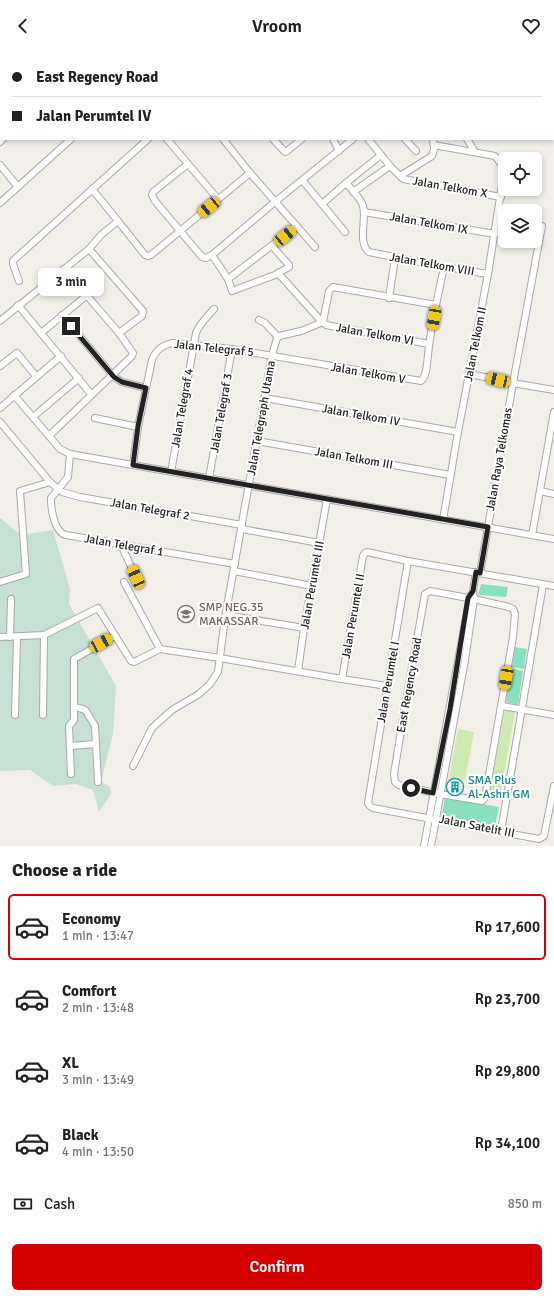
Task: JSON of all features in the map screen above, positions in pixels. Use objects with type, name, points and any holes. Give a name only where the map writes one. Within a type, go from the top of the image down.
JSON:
[{"type":"street","points":[[0,203],[70,140]]},
{"type":"street","points":[[19,281],[13,266],[13,261],[147,140]]},
{"type":"street","points":[[168,140],[218,199]]},
{"type":"street","points":[[224,140],[250,173],[316,248]]},
{"type":"street","points":[[274,140],[283,151],[287,152],[301,140]]},
{"type":"street","points":[[333,140],[338,151]]},
{"type":"street","points":[[188,164],[153,192],[152,195],[155,201],[202,257],[206,258],[212,255],[352,140]]},
{"type":"street","name":"Jalan Telkom X","points":[[371,140],[390,166],[405,179],[501,197]]},
{"type":"street","points":[[406,140],[416,151]]},
{"type":"street","points":[[468,140],[476,152]]},
{"type":"street","points":[[400,176],[429,159],[433,152],[433,142],[476,152]]},
{"type":"street","name":"Jalan Telkom II","points":[[444,520],[450,475],[470,374],[504,176],[503,168],[495,156],[476,152]]},
{"type":"street","points":[[322,204],[381,155]]},
{"type":"street","points":[[0,164],[18,187]]},
{"type":"street","points":[[353,192],[390,166]]},
{"type":"street","points":[[92,189],[141,250],[148,256],[250,173]]},
{"type":"street","points":[[302,181],[345,232]]},
{"type":"street","points":[[346,183],[363,205],[364,212]]},
{"type":"street","name":"Jalan Telkom IX","points":[[364,212],[495,234]]},
{"type":"street","name":"Jalan Telkom VIII","points":[[364,212],[364,242],[365,248],[369,252],[488,274]]},
{"type":"street","points":[[0,321],[88,249],[101,235],[118,221]]},
{"type":"street","points":[[228,279],[297,226]]},
{"type":"street","points":[[212,255],[228,279],[231,290],[234,292],[289,267],[289,265],[272,246]]},
{"type":"street","name":"Jalan Raya Telkomas","points":[[424,846],[440,794],[471,599],[488,527],[512,384],[538,248]]},
{"type":"street","points":[[88,249],[143,311],[142,316],[119,333]]},
{"type":"street","points":[[389,298],[395,258]]},
{"type":"street","name":"Jalan Telkom V","points":[[272,355],[419,382],[424,378],[444,267]]},
{"type":"street","points":[[49,436],[133,355],[131,349],[119,333],[86,296],[64,268]]},
{"type":"street","points":[[278,273],[322,322]]},
{"type":"street","points":[[322,322],[329,291],[331,288],[336,287],[389,298],[436,305]]},
{"type":"street","points":[[41,333],[86,296]]},
{"type":"street","points":[[18,305],[91,394]]},
{"type":"street","name":"Jalan Telegraf 4","points":[[171,472],[193,344],[199,326],[214,309]]},
{"type":"street","points":[[62,315],[112,374],[122,382],[146,388]]},
{"type":"street","points":[[258,320],[265,323],[278,337],[322,322]]},
{"type":"street","name":"Jalan Telkom VI","points":[[322,322],[326,325],[429,344]]},
{"type":"street","name":"Jalan Telegraph Utama","points":[[133,766],[152,728],[172,710],[199,694],[213,681],[218,672],[226,615],[272,355],[278,337]]},
{"type":"street","name":"Jalan Telegraf 5","points":[[133,465],[138,426],[152,360],[155,353],[160,348],[173,342],[272,355]]},
{"type":"street","name":"Jalan Telegraf 3","points":[[209,478],[232,349]]},
{"type":"street","points":[[0,366],[15,353],[17,353],[36,376]]},
{"type":"street","points":[[0,408],[60,356]]},
{"type":"street","points":[[470,374],[512,384],[554,390]]},
{"type":"street","points":[[33,417],[79,378]]},
{"type":"street","points":[[14,395],[60,450],[70,454],[554,539]]},
{"type":"street","name":"Jalan Telkom IV","points":[[265,398],[458,432]]},
{"type":"street","points":[[532,535],[540,491],[551,453],[554,412]]},
{"type":"street","points":[[95,418],[138,426]]},
{"type":"street","points":[[0,422],[58,490],[68,477],[70,454]]},
{"type":"street","name":"Jalan Telkom III","points":[[257,441],[450,475]]},
{"type":"street","points":[[0,582],[26,574],[20,491],[50,482]]},
{"type":"street","name":"Jalan Telegraf 2","points":[[58,490],[66,494],[80,497],[319,543]]},
{"type":"street","name":"Jalan Telegraf 1","points":[[58,490],[52,496],[51,502],[58,529],[61,533],[121,545],[235,564]]},
{"type":"street","points":[[540,491],[554,494]]},
{"type":"street","name":"Jalan Perumtel III","points":[[298,671],[304,628],[328,499]]},
{"type":"street","points":[[121,545],[136,577]]},
{"type":"street","name":"Jalan Perumtel II","points":[[342,679],[363,556],[367,552],[408,561]]},
{"type":"street","points":[[408,561],[554,586]]},
{"type":"street","name":"Jalan Perumtel I","points":[[368,803],[408,561]]},
{"type":"street","points":[[234,571],[312,586]]},
{"type":"street","points":[[124,582],[160,649]]},
{"type":"street","points":[[500,831],[543,584]]},
{"type":"street","name":"East Regency Road","points":[[430,591],[513,609],[515,614],[502,706],[484,800],[480,801],[433,793],[399,785],[395,782],[394,778],[404,712],[425,594],[430,591]]},
{"type":"street","points":[[10,637],[11,598]]},
{"type":"street","points":[[0,637],[44,635],[98,608],[131,661],[134,662],[160,649],[387,686]]},
{"type":"street","points":[[226,615],[304,628]]},
{"type":"street","points":[[43,715],[44,635]]},
{"type":"street","points":[[71,774],[69,726],[74,720],[74,659],[115,636]]},
{"type":"street","points":[[15,715],[17,637]]},
{"type":"street","name":"Jalan Raya Telkomas","points":[[431,846],[433,793],[461,660]]},
{"type":"street","points":[[502,706],[554,715]]},
{"type":"street","points":[[74,707],[83,709],[95,726],[98,782]]},
{"type":"street","points":[[71,746],[96,744]]},
{"type":"street","name":"Jalan Satelit III","points":[[368,803],[373,808],[542,838],[546,831],[554,786]]},
{"type":"green space","points":[[0,518],[21,535],[53,530],[70,589],[69,604],[116,686],[113,734],[101,782],[110,787],[111,794],[99,812],[93,790],[76,784],[53,786],[30,770],[0,771]]},
{"type":"green space","points":[[481,584],[508,587],[506,597],[478,595]]},
{"type":"green space","points":[[515,647],[527,649],[524,669],[512,667]]},
{"type":"green space","points":[[511,668],[523,671],[518,705],[506,702]]},
{"type":"green space","points":[[505,710],[515,711],[500,798],[489,796]]},
{"type":"green space","points":[[458,729],[474,732],[465,781],[449,778]]},
{"type":"green space","points":[[445,797],[499,807],[495,826],[442,816]]},
{"type":"place","name":"SMP NEG.35 MAKASSAR","points":[[186,614]]},
{"type":"place","name":"SMA Plus Al-Ashri GM","points":[[455,787]]},
{"type":"route","points":[[71,326],[114,377],[119,381],[146,388],[138,426],[133,465],[488,527],[480,573],[476,572],[473,591],[468,598],[450,709],[433,793],[411,788]]}]
